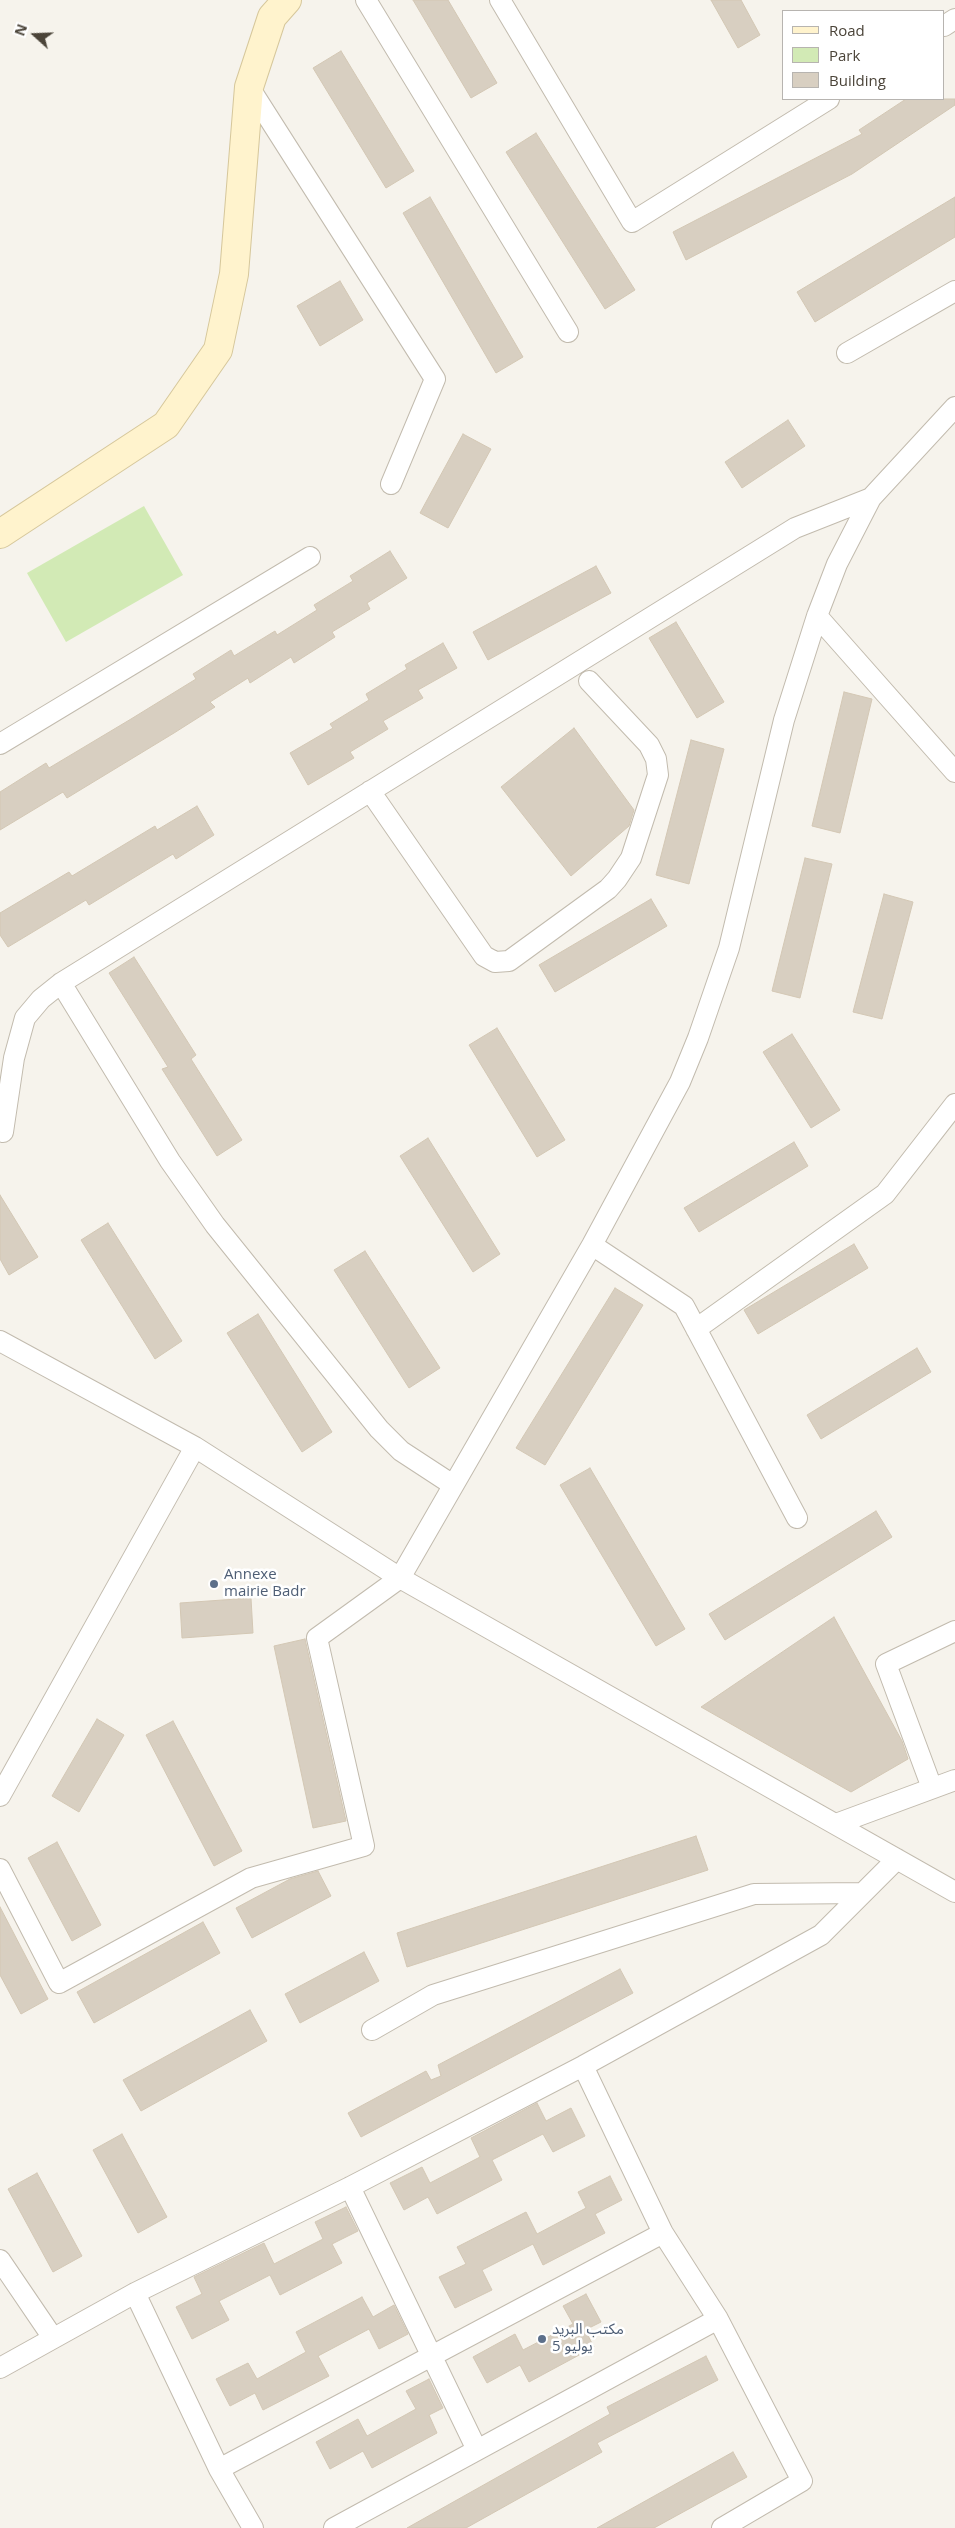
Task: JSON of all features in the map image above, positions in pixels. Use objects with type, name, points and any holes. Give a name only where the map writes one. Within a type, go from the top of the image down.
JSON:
[{"type":"main road","points":[[0,534],[166,425],[218,350],[234,274],[249,87],[272,17],[287,0]]},
{"type":"street","points":[[366,0],[568,332]]},
{"type":"street","points":[[500,0],[632,222],[827,100]]},
{"type":"street","points":[[249,87],[435,379],[391,484]]},
{"type":"street","points":[[847,353],[955,291]]},
{"type":"street","points":[[0,1869],[59,1983],[251,1878],[364,1846],[317,1638],[400,1578],[592,1245],[680,1082],[715,994],[741,903],[784,720],[817,616],[837,564],[871,498],[955,406]]},
{"type":"street","points":[[2,1132],[14,1058],[25,1018],[41,999],[61,983],[795,528],[871,498]]},
{"type":"street","points":[[0,744],[310,557]]},
{"type":"street","points":[[817,616],[955,772]]},
{"type":"street","points":[[370,791],[484,956],[495,962],[509,960],[608,889],[617,879],[631,858],[658,774],[656,759],[649,745],[589,680]]},
{"type":"street","points":[[61,983],[170,1161],[215,1225],[379,1429],[401,1450],[453,1485]]},
{"type":"street","points":[[696,1329],[885,1194],[955,1104]]},
{"type":"street","points":[[592,1245],[684,1306],[797,1518]]},
{"type":"street","points":[[0,1341],[195,1447],[400,1578],[955,1892]]},
{"type":"street","points":[[0,1796],[195,1447]]},
{"type":"street","points":[[932,1788],[886,1664],[955,1631]]},
{"type":"street","points":[[836,1824],[955,1780]]},
{"type":"street","points":[[0,2368],[135,2293],[350,2187],[583,2066],[821,1934],[897,1859]]},
{"type":"street","points":[[372,2030],[433,1995],[754,1894],[863,1893]]},
{"type":"street","points":[[583,2066],[663,2233],[718,2319],[802,2481],[722,2528]]},
{"type":"street","points":[[350,2187],[477,2450]]},
{"type":"street","points":[[219,2469],[663,2233]]},
{"type":"street","points":[[0,2260],[53,2338]]},
{"type":"street","points":[[135,2293],[219,2469],[252,2528]]},
{"type":"street","points":[[334,2528],[718,2319]]},
{"type":"green space","points":[[144,506],[183,575],[66,642],[27,573]]},
{"type":"building","points":[[413,0],[448,0],[497,83],[471,98]]},
{"type":"building","points":[[711,0],[741,0],[760,35],[738,48]]},
{"type":"building","points":[[341,51],[414,171],[386,188],[313,68]]},
{"type":"building","points":[[955,99],[955,105],[852,174],[686,260],[673,232],[862,134],[859,130],[904,100]]},
{"type":"building","points":[[536,133],[635,290],[605,309],[506,152]]},
{"type":"building","points":[[430,197],[523,357],[496,373],[403,213]]},
{"type":"building","points":[[955,197],[955,237],[815,322],[797,292]]},
{"type":"building","points":[[340,281],[363,320],[320,346],[297,306]]},
{"type":"building","points":[[788,420],[805,446],[742,488],[725,462]]},
{"type":"building","points":[[463,434],[491,449],[448,528],[420,513]]},
{"type":"building","points":[[390,551],[407,578],[367,603],[370,609],[332,632],[335,637],[294,663],[291,657],[250,683],[248,678],[210,702],[215,707],[174,733],[67,798],[63,792],[0,830],[0,792],[46,763],[49,768],[131,719],[196,679],[193,674],[231,650],[234,656],[275,631],[277,635],[317,610],[314,605],[353,581],[350,576]]},
{"type":"building","points":[[596,566],[611,593],[488,660],[473,632]]},
{"type":"building","points":[[676,622],[724,702],[697,718],[649,638]]},
{"type":"building","points":[[443,643],[457,668],[418,690],[423,698],[383,721],[388,729],[350,752],[354,758],[308,785],[290,753],[333,728],[330,724],[369,700],[366,694],[407,669],[405,665]]},
{"type":"building","points":[[844,692],[872,699],[840,833],[812,826]]},
{"type":"building","points":[[574,728],[634,810],[629,826],[571,876],[501,787]]},
{"type":"building","points":[[691,740],[724,749],[689,884],[656,875]]},
{"type":"building","points":[[197,806],[214,835],[176,859],[173,854],[89,905],[86,900],[8,947],[0,935],[0,913],[69,872],[72,876],[155,826],[157,830]]},
{"type":"building","points":[[805,858],[832,864],[800,998],[772,991]]},
{"type":"building","points":[[884,894],[913,902],[882,1019],[853,1012]]},
{"type":"building","points":[[651,899],[667,926],[555,992],[539,965]]},
{"type":"building","points":[[134,957],[196,1055],[191,1059],[242,1140],[217,1156],[162,1069],[168,1067],[109,973]]},
{"type":"building","points":[[497,1028],[565,1140],[537,1157],[469,1045]]},
{"type":"building","points":[[792,1034],[840,1110],[811,1128],[763,1052]]},
{"type":"building","points":[[428,1138],[500,1254],[473,1272],[400,1156]]},
{"type":"building","points":[[794,1142],[808,1166],[699,1232],[684,1208]]},
{"type":"building","points":[[0,1195],[38,1257],[9,1275],[0,1259]]},
{"type":"building","points":[[108,1223],[182,1341],[155,1359],[81,1240]]},
{"type":"building","points":[[854,1244],[868,1268],[758,1334],[744,1310]]},
{"type":"building","points":[[365,1251],[440,1368],[409,1388],[334,1270]]},
{"type":"building","points":[[615,1288],[643,1305],[545,1465],[516,1448]]},
{"type":"building","points":[[258,1314],[332,1432],[302,1452],[227,1333]]},
{"type":"building","points":[[917,1348],[931,1372],[821,1439],[807,1415]]},
{"type":"building","points":[[590,1468],[685,1629],[656,1646],[560,1485]]},
{"type":"building","points":[[876,1511],[892,1537],[725,1640],[709,1614]]},
{"type":"building","points":[[251,1598],[253,1633],[182,1638],[180,1603]]},
{"type":"building","points":[[834,1617],[902,1741],[908,1759],[851,1792],[701,1707]]},
{"type":"building","points":[[305,1639],[346,1821],[313,1828],[274,1646]]},
{"type":"building","points":[[97,1719],[124,1735],[79,1812],[52,1796]]},
{"type":"building","points":[[173,1721],[242,1851],[214,1866],[146,1735]]},
{"type":"building","points":[[696,1836],[708,1870],[407,1967],[397,1933]]},
{"type":"building","points":[[57,1842],[101,1925],[72,1941],[28,1858]]},
{"type":"building","points":[[318,1871],[331,1896],[252,1938],[236,1908],[290,1879]]},
{"type":"building","points":[[0,1907],[48,1999],[21,2014],[0,1975]]},
{"type":"building","points":[[203,1922],[220,1953],[94,2023],[77,1992]]},
{"type":"building","points":[[364,1952],[379,1981],[300,2023],[285,1994]]},
{"type":"building","points":[[620,1969],[633,1993],[361,2137],[348,2113],[426,2071],[431,2080],[441,2076],[438,2065]]},
{"type":"building","points":[[250,2010],[267,2041],[141,2111],[123,2080]]},
{"type":"building","points":[[537,2103],[546,2121],[571,2108],[585,2136],[553,2152],[543,2134],[492,2160],[502,2180],[437,2214],[428,2197],[404,2210],[390,2183],[422,2167],[430,2183],[480,2157],[471,2138]]},
{"type":"building","points":[[122,2134],[167,2217],[138,2233],[93,2150]]},
{"type":"building","points":[[37,2173],[82,2256],[53,2272],[8,2189]]},
{"type":"building","points":[[610,2176],[622,2200],[595,2214],[605,2233],[543,2265],[533,2244],[482,2270],[492,2290],[455,2308],[439,2277],[466,2264],[457,2247],[526,2212],[537,2234],[586,2208],[578,2192]]},
{"type":"building","points":[[346,2207],[358,2231],[332,2244],[342,2263],[280,2295],[270,2275],[219,2301],[229,2320],[192,2339],[176,2307],[202,2294],[194,2277],[264,2243],[274,2264],[323,2239],[315,2222]]},
{"type":"building","points":[[586,2294],[601,2322],[585,2330],[594,2347],[529,2382],[520,2365],[487,2383],[473,2357],[515,2334],[523,2350],[573,2324],[563,2306]]},
{"type":"building","points":[[362,2297],[373,2317],[394,2305],[408,2334],[379,2349],[369,2329],[318,2356],[329,2376],[263,2410],[255,2393],[230,2406],[216,2379],[248,2363],[257,2379],[306,2352],[296,2332]]},
{"type":"building","points":[[706,2356],[718,2380],[597,2443],[602,2452],[466,2528],[407,2528],[610,2414],[607,2407]]},
{"type":"building","points":[[429,2379],[443,2408],[429,2415],[437,2433],[372,2468],[363,2451],[330,2469],[316,2442],[358,2419],[367,2436],[416,2409],[406,2391]]},
{"type":"building","points":[[733,2452],[747,2477],[654,2528],[597,2528]]},
{"type":"place","name":"Annexe mairie Badr","points":[[214,1584]]},
{"type":"place","name":"مكتب البريد 5 يوليو","points":[[542,2339]]}]
